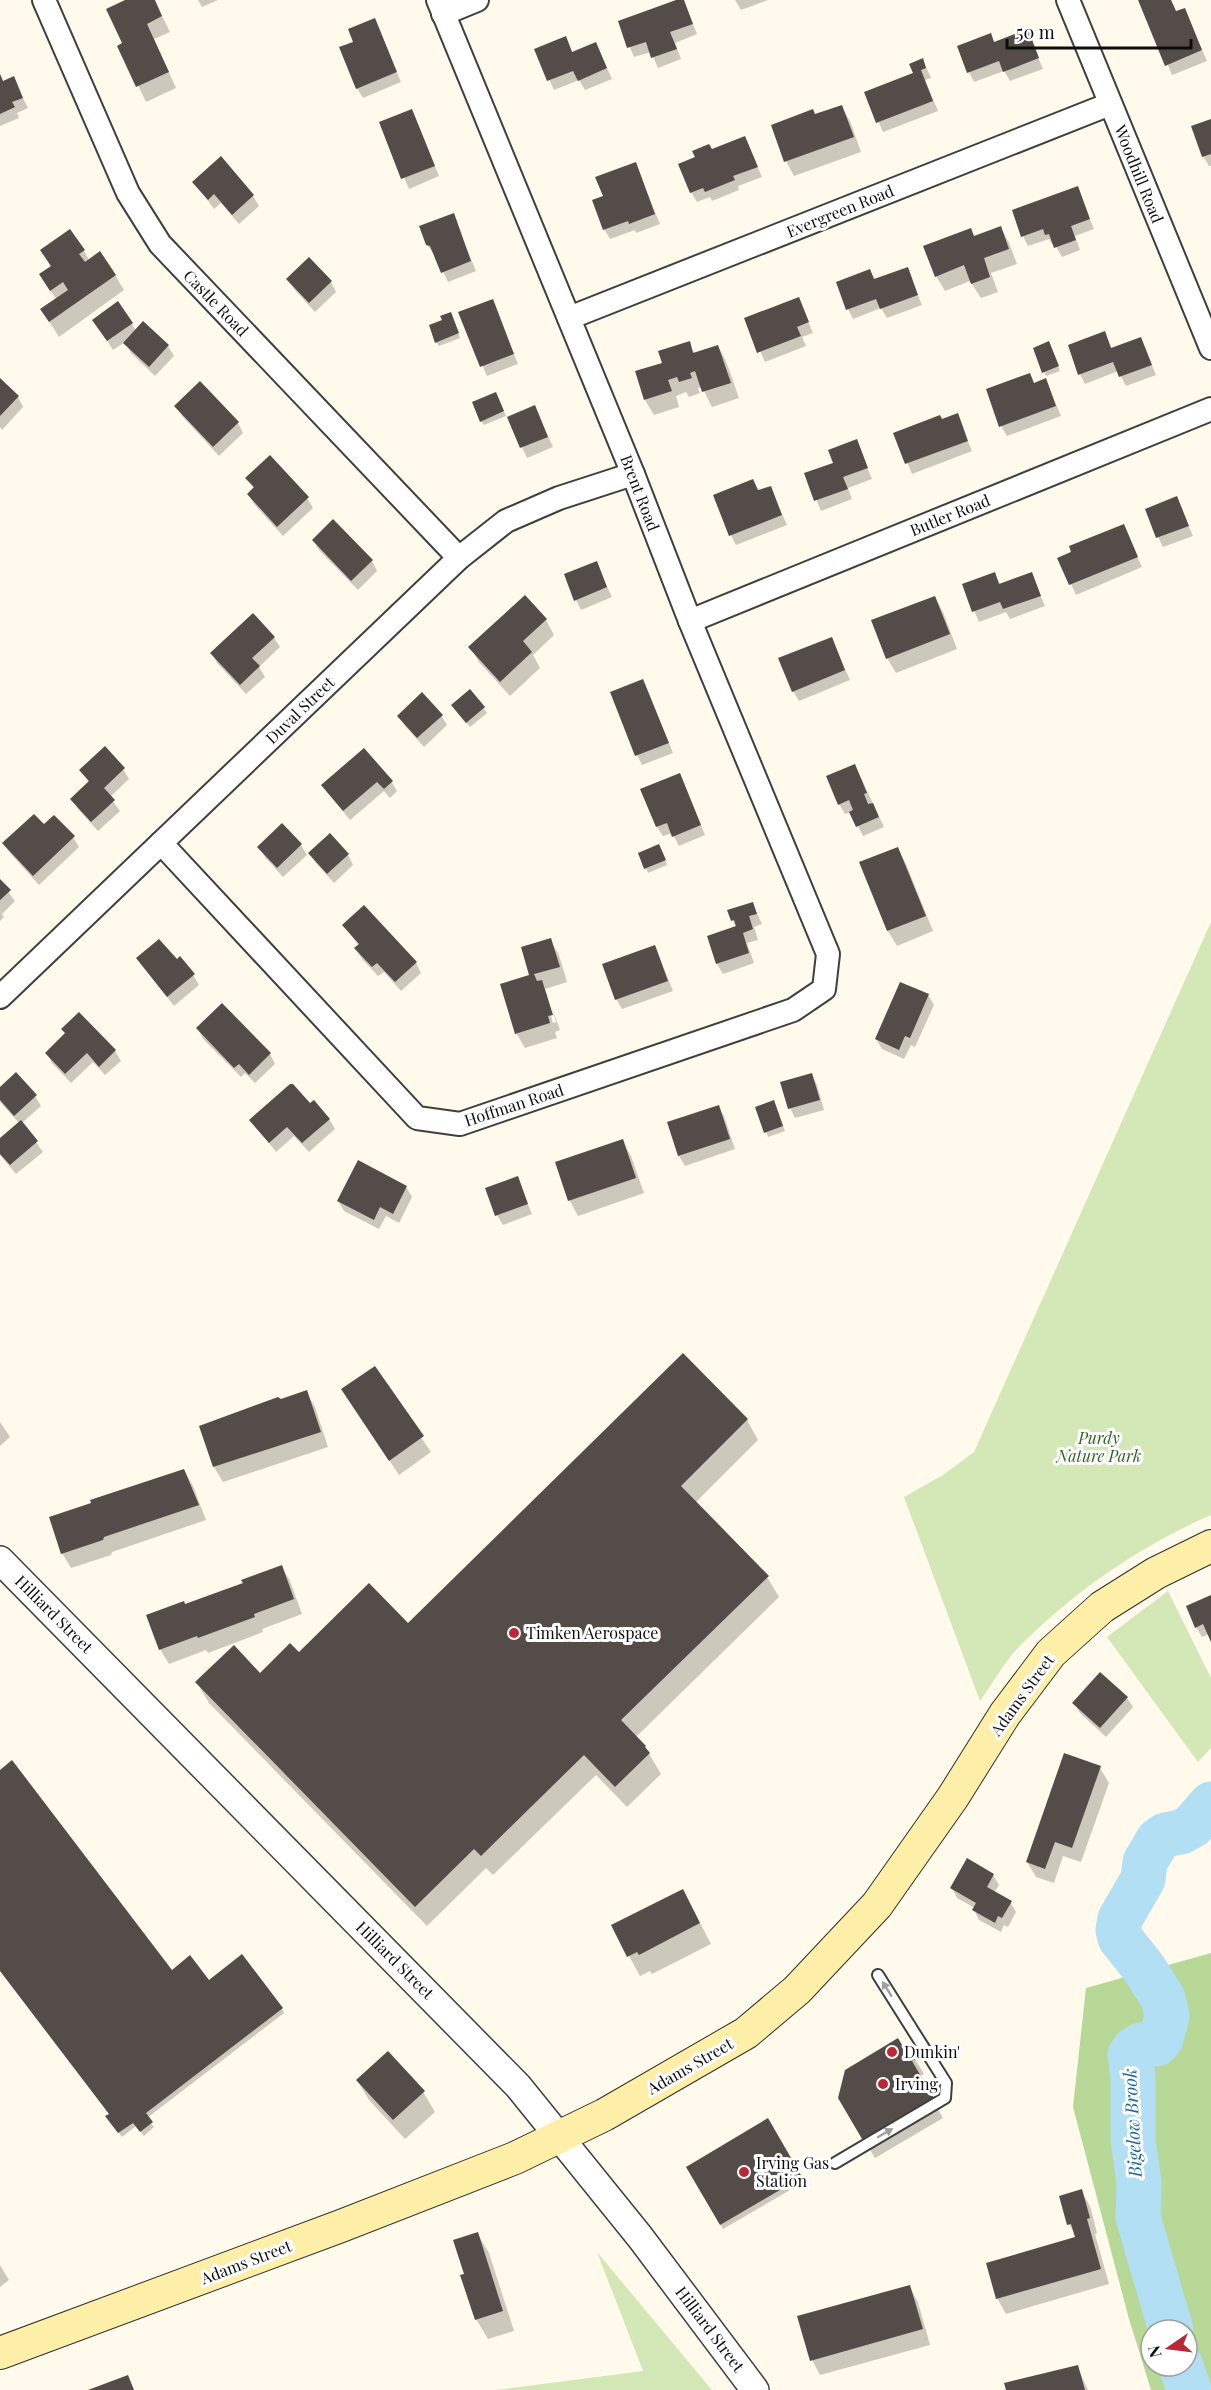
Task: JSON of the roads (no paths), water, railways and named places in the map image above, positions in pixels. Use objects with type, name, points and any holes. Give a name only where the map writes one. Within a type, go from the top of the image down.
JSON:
[{"type":"main road","name":"Adams Street","points":[[0,2353],[341,2226],[515,2158],[560,2137],[689,2067],[746,2033],[797,1990],[877,1905],[953,1797],[1005,1714],[1051,1653],[1102,1607],[1156,1573],[1211,1546]]},
{"type":"street","name":"Castle Road","points":[[44,0],[128,193],[160,244],[459,558]]},
{"type":"street","points":[[440,7],[477,0]]},
{"type":"street","name":"Woodhill Road","points":[[1068,0],[1211,348]]},
{"type":"street","name":"Brent Road","points":[[440,7],[570,318],[690,621],[828,954],[824,989]]},
{"type":"street","name":"Evergreen Road","points":[[570,318],[1110,104]]},
{"type":"street","name":"Butler Road","points":[[690,621],[1211,409]]},
{"type":"street","name":"Duval Street","points":[[0,997],[459,558],[506,521],[559,498],[633,474]]},
{"type":"street","name":"Hoffman Road","points":[[161,843],[417,1118],[460,1124],[793,1010],[824,989]]},
{"type":"street","name":"Hilliard Street","points":[[0,1560],[518,2086],[640,2237],[755,2390]]},
{"type":"lane","points":[[835,2163],[945,2098],[946,2083],[878,1975]]},
{"type":"waterway","name":"Bigelow Brook","points":[[1167,2318],[1138,2217],[1139,2183],[1133,2139],[1133,2076],[1130,2055],[1141,2045],[1156,2044],[1161,2039],[1167,2016],[1163,1998],[1143,1967],[1120,1938],[1118,1930],[1120,1919],[1143,1879],[1145,1862],[1158,1840],[1165,1835],[1181,1832],[1192,1826],[1211,1804]]},
{"type":"waterway","name":"Bigelow Brook","points":[[1185,2378],[1189,2390]]},
{"type":"place","name":"Timken Aerospace","points":[[514,1633]]},
{"type":"place","name":"Dunkin'","points":[[892,2052]]},
{"type":"place","name":"Irving","points":[[883,2084]]},
{"type":"place","name":"Irving Gas Station","points":[[744,2172]]},
{"type":"park label","name":"Purdy Nature Park","points":[[1099,1447]]}]
